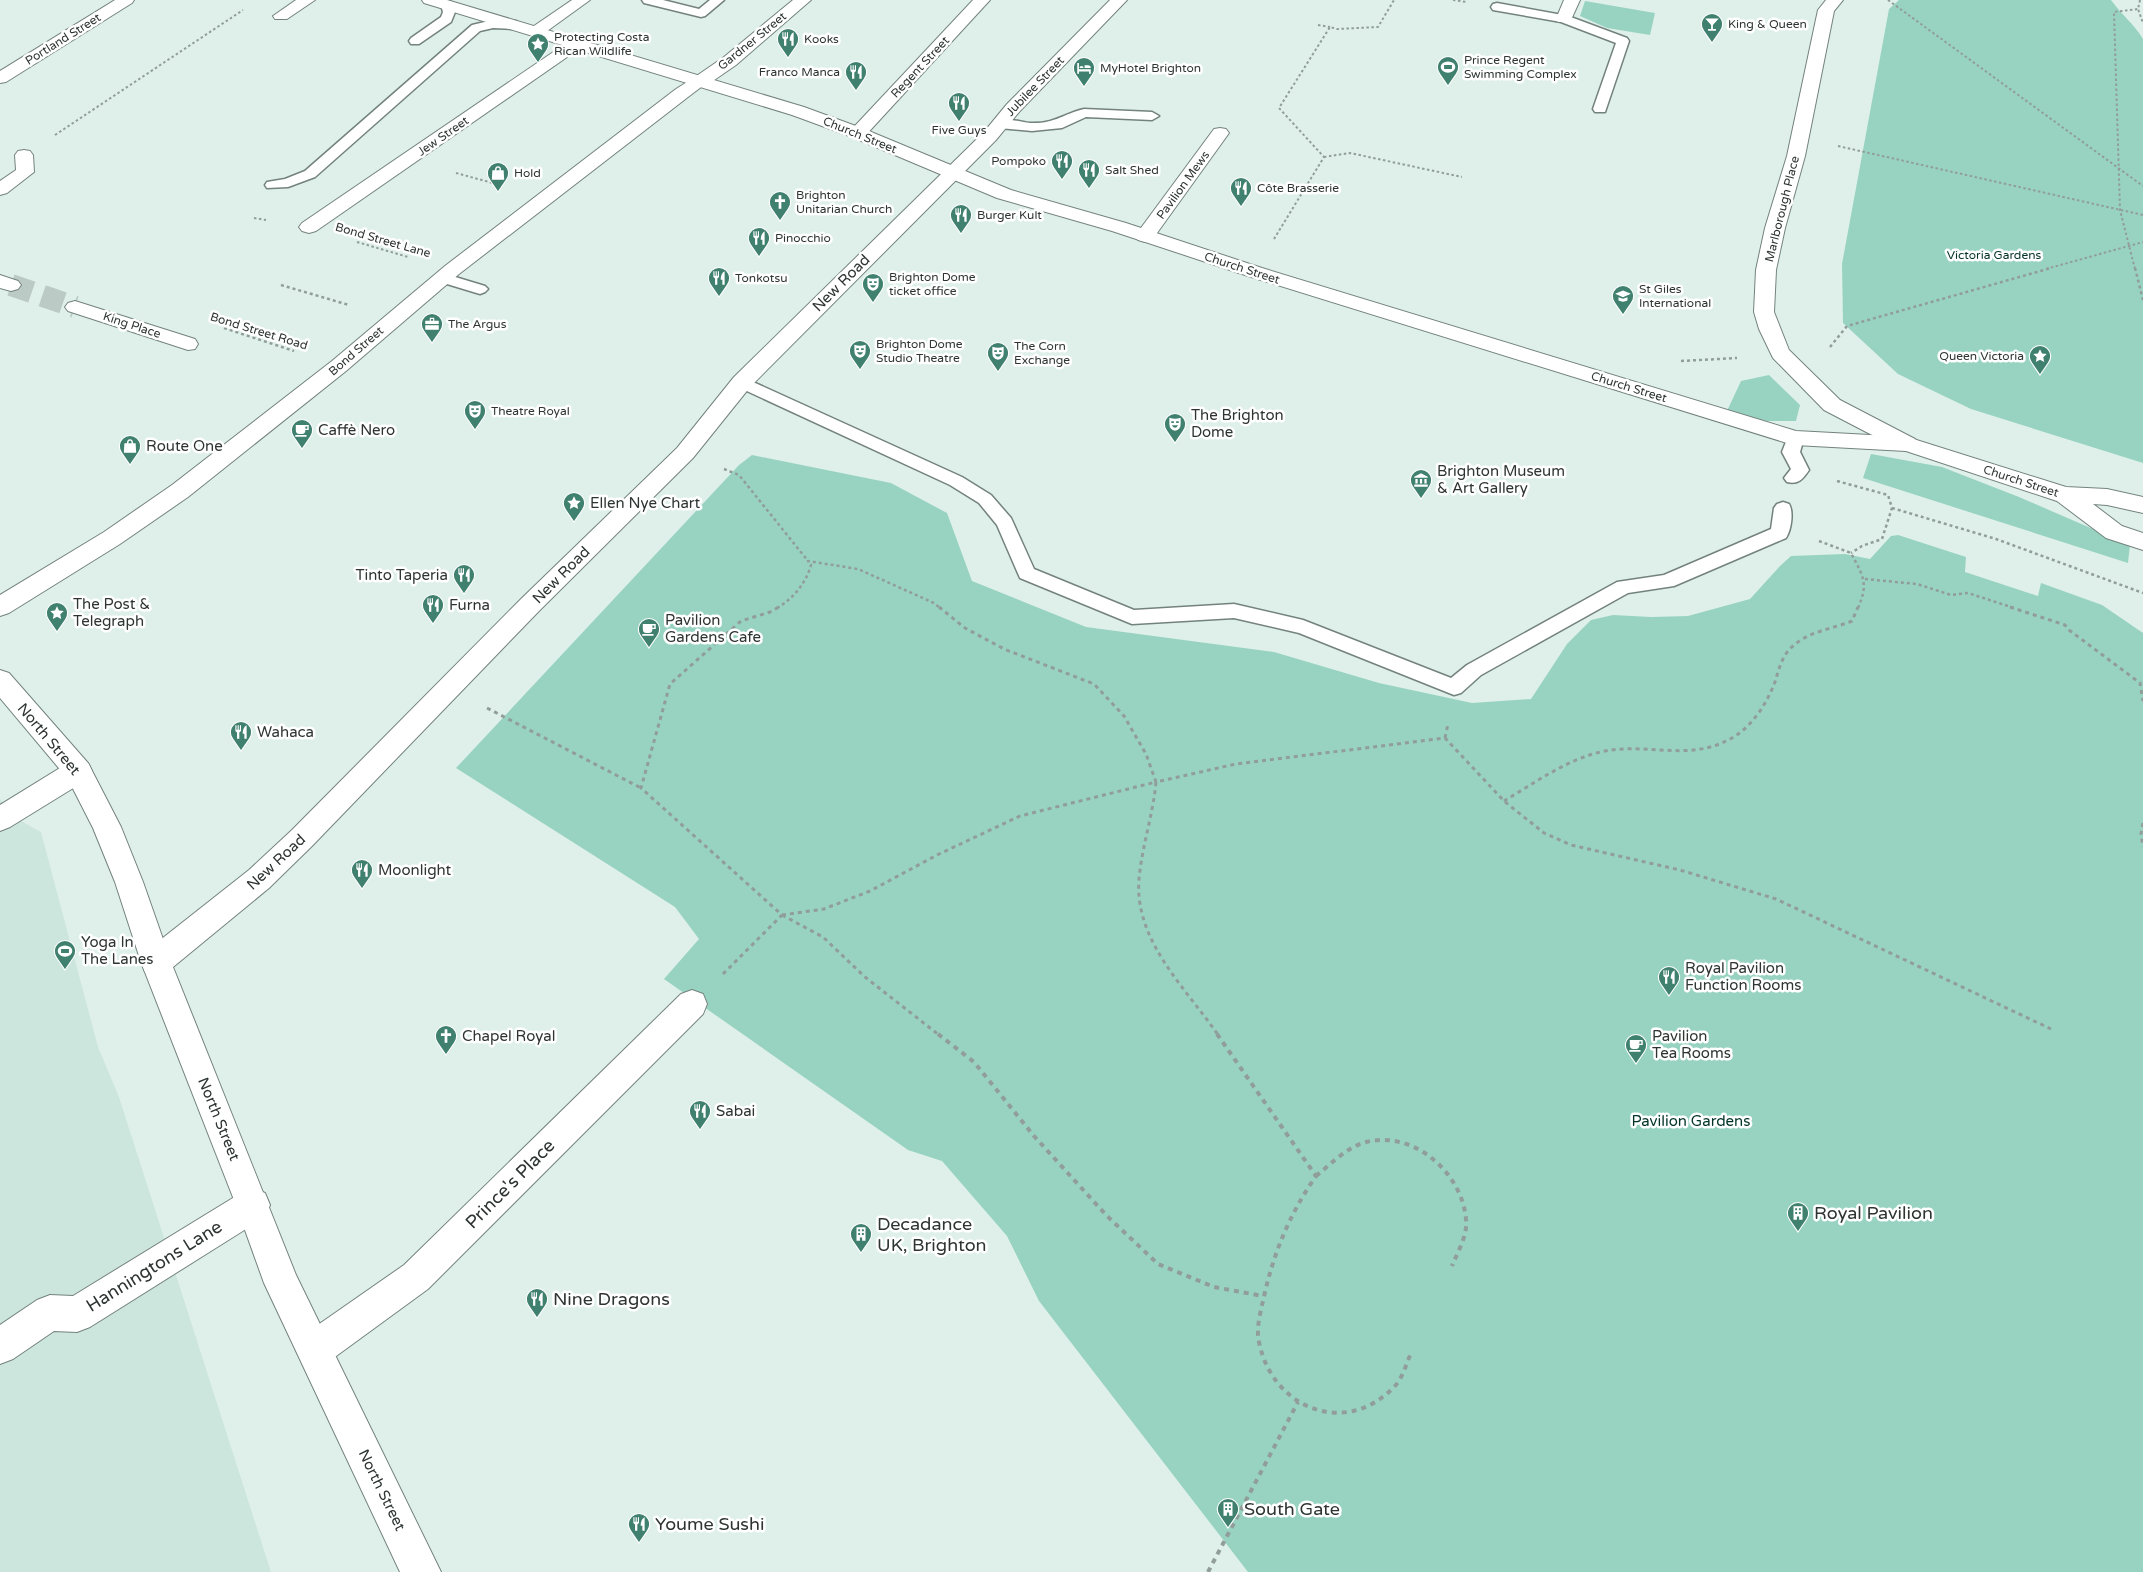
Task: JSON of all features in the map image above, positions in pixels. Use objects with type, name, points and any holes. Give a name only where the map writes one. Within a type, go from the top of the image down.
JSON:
[{"type":"street","name":"Portland Street","points":[[0,78],[126,0]]},
{"type":"street","points":[[281,16],[307,0]]},
{"type":"street","name":"Church Street","points":[[430,0],[798,111],[858,133],[1004,194],[1795,438],[1907,444],[2065,495],[2107,497],[2143,505]]},
{"type":"street","points":[[537,31],[582,0]]},
{"type":"street","name":"Gardner Street","points":[[701,81],[730,61],[803,0]]},
{"type":"street","name":"Regent Street","points":[[858,133],[982,0]]},
{"type":"street","name":"Jubilee Street","points":[[953,173],[1119,0]]},
{"type":"street","points":[[1564,19],[1572,0]]},
{"type":"street","name":"Marlborough Place","points":[[1835,0],[1826,10],[1796,156],[1775,228],[1766,270],[1764,312],[1768,330],[1780,353],[1832,405],[1907,444]]},
{"type":"street","name":"Jew Street","points":[[309,228],[577,43]]},
{"type":"street","name":"Bond Street","points":[[0,607],[112,538],[172,497],[339,366],[447,274],[682,92],[701,81]]},
{"type":"street","name":"Pavilion Mews","points":[[1145,236],[1220,133]]},
{"type":"street","points":[[0,188],[25,172],[24,155]]},
{"type":"street","name":"New Road","points":[[156,962],[259,879],[530,605],[685,453],[742,382],[953,173]]},
{"type":"street","name":"King Place","points":[[75,307],[183,343]]},
{"type":"street","name":"Church Street","points":[[2065,495],[2114,532],[2143,542]]},
{"type":"street","name":"North Street","points":[[0,680],[78,771],[107,827],[129,882],[156,962],[254,1205],[282,1282],[422,1572]]},
{"type":"street","points":[[0,819],[78,771]]},
{"type":"street","name":"Prince's Place","points":[[315,1349],[416,1277],[692,1004]]},
{"type":"street","name":"Hanningtons Lane","points":[[0,1346],[50,1313],[77,1314],[254,1205]]},
{"type":"lane","points":[[648,0],[701,13],[718,0]]},
{"type":"lane","points":[[415,42],[447,19],[449,12],[447,5]]},
{"type":"lane","points":[[1497,8],[1564,19],[1623,41],[1600,109]]},
{"type":"lane","points":[[272,186],[288,183],[310,174],[476,28],[492,24],[516,25]]},
{"type":"lane","points":[[999,124],[1032,127],[1058,124],[1084,113],[1152,116]]},
{"type":"lane","points":[[447,274],[480,290]]},
{"type":"lane","points":[[742,382],[956,481],[985,498],[1005,522],[1027,573],[1132,617],[1234,611],[1303,627],[1454,687],[1474,670],[1624,587],[1667,580],[1780,533],[1783,508]]},
{"type":"lane","points":[[1795,438],[1792,452],[1797,474]]},
{"type":"path","points":[[1318,25],[1337,30],[1378,27],[1394,0]]},
{"type":"path","points":[[1888,0],[2143,186]]},
{"type":"path","points":[[2140,0],[2138,9],[2143,23]]},
{"type":"path","points":[[2138,9],[2114,12],[2117,167],[2120,210],[2143,300]]},
{"type":"path","points":[[24,155],[243,10],[281,16]]},
{"type":"path","points":[[1324,156],[1279,108],[1330,27]]},
{"type":"path","points":[[1837,146],[2143,215]]},
{"type":"path","points":[[1324,156],[1350,153],[1462,176]]},
{"type":"path","points":[[1254,272],[1324,156]]},
{"type":"path","points":[[410,159],[544,198]]},
{"type":"path","name":"Bond Street Lane","points":[[309,228],[447,274]]},
{"type":"path","points":[[1837,354],[1829,348],[1847,326],[2143,242]]},
{"type":"path","points":[[281,285],[392,319]]},
{"type":"path","name":"Bond Street Road","points":[[183,343],[205,321],[339,366]]},
{"type":"path","points":[[641,788],[670,684],[742,621],[770,612],[784,604],[795,594],[808,576],[811,565],[739,475],[685,453]]},
{"type":"path","points":[[1504,801],[1570,764],[1595,754],[1618,749],[1686,751],[1708,748],[1728,741],[1746,728],[1759,712],[1771,691],[1781,660],[1797,641],[1852,622],[1864,595],[1865,579],[1850,553],[1862,546],[1882,539],[1892,508],[1888,495],[1797,474]]},
{"type":"path","points":[[1892,508],[1996,538],[2143,593]]},
{"type":"path","points":[[808,561],[858,570],[934,603],[965,628],[1004,649],[1094,684],[1124,716],[1146,754],[1156,782],[1152,818],[1141,856],[1139,887],[1142,918],[1148,933],[1158,953],[1202,1011],[1277,1119],[1293,1138],[1316,1176]]},
{"type":"path","points":[[1865,579],[1917,584],[1951,595],[1968,593],[2065,625],[2069,630],[2140,683],[2143,701]]},
{"type":"path","points":[[448,689],[502,715],[641,788],[782,915],[823,937],[865,977],[974,1062],[1034,1136],[1107,1216],[1158,1264],[1214,1287],[1264,1296]]},
{"type":"path","points":[[692,1004],[782,915],[824,910],[870,891],[937,854],[1020,816],[1236,764],[1445,738],[1504,801],[1544,833],[1570,846],[1680,870],[1776,899],[2051,1029]]},
{"type":"path","points":[[2143,823],[2141,834],[2143,847]]},
{"type":"path","points":[[1411,1354],[1397,1384],[1370,1406],[1340,1414],[1325,1414],[1298,1402],[1284,1390],[1275,1380],[1263,1357],[1258,1330],[1270,1264],[1279,1240],[1303,1194],[1316,1176],[1340,1155],[1374,1140],[1406,1143],[1429,1156],[1440,1165],[1459,1191],[1467,1220],[1465,1234],[1452,1266]]},
{"type":"path","points":[[1208,1572],[1246,1498],[1274,1451],[1298,1402]]},
{"type":"shaded area","points":[[0,799],[12,816],[41,832],[98,1047],[119,1097],[271,1572],[0,1572]]},
{"type":"green space","name":"Victoria Gardens","points":[[1899,0],[2111,0],[2143,39],[2143,463],[1971,409],[1898,374],[1843,323],[1842,264],[1889,9]]},
{"type":"green space","points":[[1585,1],[1655,13],[1650,35],[1607,28],[1580,16]]},
{"type":"green space","points":[[1769,375],[1800,405],[1796,421],[1766,421],[1727,411],[1741,381]]},
{"type":"green space","points":[[1871,454],[1942,467],[2019,497],[2130,545],[2128,563],[1863,478]]},
{"type":"green space","name":"Pavilion Gardens","points":[[752,455],[891,483],[947,513],[972,581],[1086,627],[1274,652],[1379,683],[1472,703],[1531,699],[1567,644],[1591,620],[1613,615],[1688,616],[1750,599],[1791,556],[1845,554],[1870,559],[1891,536],[1898,535],[1966,557],[1965,572],[2038,596],[2041,583],[2102,605],[2143,633],[2143,1572],[1248,1572],[1039,1301],[1007,1236],[942,1161],[908,1150],[664,979],[699,939],[675,907],[456,768],[739,465]]},
{"type":"tunnel","points":[[11,285],[75,307]]},
{"type":"place","name":"King & Queen","points":[[1712,43]]},
{"type":"place","name":"Kooks","points":[[788,58]]},
{"type":"place","name":"Protecting Costa Rican Wildlife","points":[[538,63]]},
{"type":"place","name":"Prince Regent Swimming Complex","points":[[1448,86]]},
{"type":"place","name":"MyHotel Brighton","points":[[1084,87]]},
{"type":"place","name":"Franco Manca","points":[[856,91]]},
{"type":"place","name":"Five Guys","points":[[959,122]]},
{"type":"place","name":"Pompoko","points":[[1062,180]]},
{"type":"place","name":"Salt Shed","points":[[1089,189]]},
{"type":"place","name":"Hold","points":[[498,192]]},
{"type":"place","name":"Côte Brasserie","points":[[1241,207]]},
{"type":"place","name":"Brighton Unitarian Church","points":[[780,221]]},
{"type":"place","name":"Burger Kult","points":[[961,234]]},
{"type":"place","name":"Pinocchio","points":[[759,257]]},
{"type":"place","name":"Tonkotsu","points":[[719,297]]},
{"type":"place","name":"Brighton Dome ticket office","points":[[873,303]]},
{"type":"place","name":"St Giles International","points":[[1623,315]]},
{"type":"place","name":"The Argus","points":[[432,343]]},
{"type":"place","name":"Brighton Dome Studio Theatre","points":[[860,370]]},
{"type":"place","name":"The Corn Exchange","points":[[998,372]]},
{"type":"place","name":"Queen Victoria","points":[[2040,375]]},
{"type":"place","name":"Theatre Royal","points":[[475,430]]},
{"type":"place","name":"The Brighton Dome","points":[[1175,443]]},
{"type":"place","name":"Caffè Nero","points":[[302,449]]},
{"type":"place","name":"Route One","points":[[130,465]]},
{"type":"place","name":"Brighton Museum & Art Gallery","points":[[1421,499]]},
{"type":"place","name":"Ellen Nye Chart","points":[[574,522]]},
{"type":"place","name":"Tinto Taperia","points":[[464,594]]},
{"type":"place","name":"Furna","points":[[433,624]]},
{"type":"place","name":"The Post & Telegraph","points":[[57,632]]},
{"type":"place","name":"Pavilion Gardens Cafe","points":[[649,648]]},
{"type":"place","name":"Wahaca","points":[[241,751]]},
{"type":"place","name":"Moonlight","points":[[362,889]]},
{"type":"place","name":"Yoga In The Lanes","points":[[65,970]]},
{"type":"place","name":"Royal Pavilion Function Rooms","points":[[1669,996]]},
{"type":"place","name":"Chapel Royal","points":[[446,1055]]},
{"type":"place","name":"Pavilion Tea Rooms","points":[[1636,1064]]},
{"type":"place","name":"Sabai","points":[[700,1130]]},
{"type":"place","name":"Royal Pavilion","points":[[1798,1232]]},
{"type":"place","name":"Decadance UK, Brighton","points":[[861,1253]]},
{"type":"place","name":"Nine Dragons","points":[[537,1318]]},
{"type":"place","name":"South Gate","points":[[1228,1528]]},
{"type":"place","name":"Youme Sushi","points":[[639,1543]]}]
